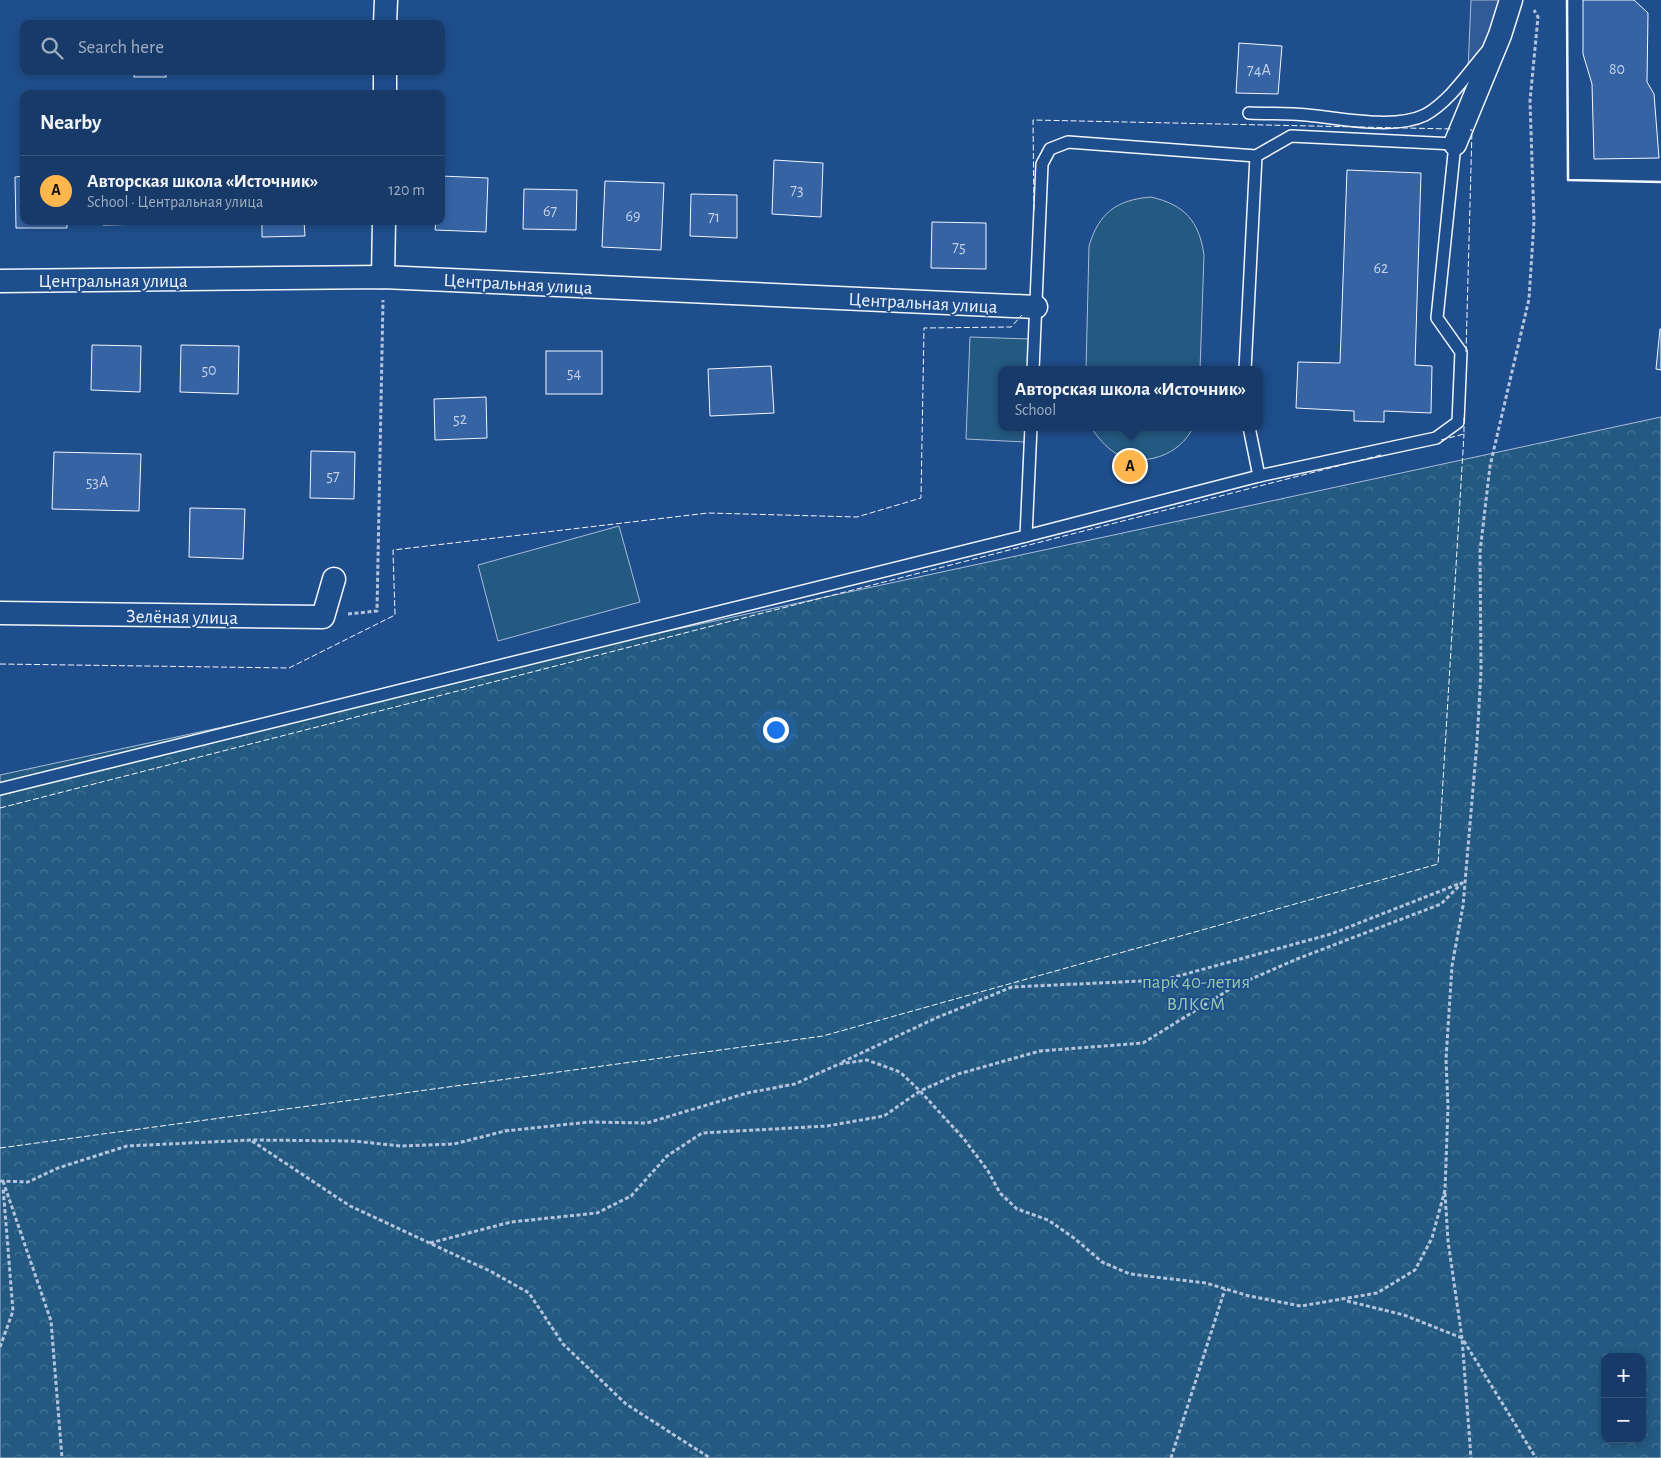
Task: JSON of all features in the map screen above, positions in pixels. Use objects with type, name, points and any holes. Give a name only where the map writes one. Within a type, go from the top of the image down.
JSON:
[{"type":"street","points":[[386,0],[386,20]]},
{"type":"street","points":[[1455,144],[1500,35],[1512,0]]},
{"type":"street","points":[[385,75],[385,90]]},
{"type":"street","points":[[384,225],[384,277]]},
{"type":"street","name":"Центральная улица","points":[[0,281],[384,277],[1036,307]]},
{"type":"street","points":[[323,617],[334,579]]},
{"type":"street","name":"Зелёная улица","points":[[0,614],[323,617]]},
{"type":"lane","points":[[1249,113],[1304,115],[1390,122],[1407,120],[1425,114],[1448,96],[1500,35]]},
{"type":"lane","points":[[0,789],[1026,536],[1259,476],[1436,438],[1458,422],[1461,352],[1437,318],[1455,144],[1291,136],[1256,156],[1068,142],[1050,149],[1042,164],[1033,366]]},
{"type":"lane","points":[[1244,366],[1256,156]]},
{"type":"lane","points":[[1026,536],[1031,431]]},
{"type":"lane","points":[[1250,431],[1259,476]]},
{"type":"path","points":[[1471,1458],[1462,1338],[1448,1240],[1445,1190],[1448,1108],[1446,1059],[1452,966],[1463,906],[1476,760],[1481,671],[1480,552],[1490,466],[1529,299],[1534,221],[1530,101],[1538,17],[1534,9]]},
{"type":"path","points":[[323,617],[376,611],[384,277]]},
{"type":"path","points":[[2,1181],[28,1182],[58,1168],[127,1146],[252,1140],[353,1141],[401,1146],[454,1144],[505,1131],[589,1122],[647,1123],[747,1093],[795,1084],[936,1018],[1012,987],[1164,980],[1331,934],[1464,882]]},
{"type":"path","points":[[430,1243],[511,1222],[598,1213],[631,1196],[667,1156],[702,1133],[828,1126],[884,1116],[920,1091],[958,1074],[1040,1051],[1143,1043],[1235,986],[1297,959],[1441,904],[1464,882]]},
{"type":"path","points":[[839,1064],[867,1060],[900,1072],[964,1139],[988,1172],[1000,1193],[1017,1209],[1048,1220],[1074,1238],[1102,1262],[1130,1274],[1206,1283],[1300,1306],[1377,1293],[1415,1270],[1432,1238],[1445,1190]]},
{"type":"path","points":[[252,1140],[350,1206],[492,1272],[529,1293],[563,1344],[626,1404],[710,1458]]},
{"type":"path","points":[[0,1346],[13,1311],[2,1181]]},
{"type":"path","points":[[2,1181],[51,1321],[62,1458]]},
{"type":"path","points":[[1171,1458],[1225,1289]]},
{"type":"path","points":[[1344,1300],[1404,1315],[1462,1338],[1536,1458]]},
{"type":"green space","points":[[1151,197],[1163,200],[1181,210],[1194,224],[1202,243],[1204,255],[1200,366],[1086,366],[1089,246],[1098,225],[1111,210],[1128,201]]},
{"type":"green space","points":[[970,337],[1029,339],[1028,366],[998,366],[998,431],[1026,431],[1025,442],[966,439]]},
{"type":"green space","name":"парк 40-летия ВЛКСМ","points":[[1661,417],[1661,1458],[0,1458],[0,775]]},
{"type":"green space","points":[[1094,431],[1191,431],[1180,445],[1170,452],[1148,459],[1137,460],[1115,453]]},
{"type":"green space","points":[[619,526],[640,602],[498,641],[478,565]]},
{"type":"shaded area","points":[[1471,0],[1516,0],[1468,70]]},
{"type":"building","points":[[1583,0],[1634,0],[1648,13],[1647,82],[1654,94],[1659,158],[1594,159],[1592,84],[1583,54]]},
{"type":"building","points":[[1239,43],[1282,46],[1278,94],[1236,93]]},
{"type":"building","points":[[134,75],[166,75],[166,77],[134,77]]},
{"type":"building","points":[[774,160],[823,163],[821,217],[772,214]]},
{"type":"building","points":[[1347,170],[1421,173],[1415,365],[1432,366],[1431,413],[1384,411],[1384,422],[1354,421],[1354,411],[1296,408],[1298,362],[1340,363]]},
{"type":"building","points":[[20,176],[20,225],[67,225],[67,228],[16,228],[15,177]]},
{"type":"building","points":[[445,176],[488,178],[486,232],[435,230],[436,225],[445,225]]},
{"type":"building","points":[[605,181],[664,183],[661,250],[602,247]]},
{"type":"building","points":[[524,189],[577,190],[576,230],[523,229]]},
{"type":"building","points":[[691,194],[737,195],[737,238],[690,236]]},
{"type":"building","points":[[932,222],[986,223],[986,269],[931,268]]},
{"type":"building","points":[[262,225],[304,225],[305,236],[262,237]]},
{"type":"building","points":[[1661,329],[1661,370],[1656,369]]},
{"type":"building","points":[[92,345],[141,346],[140,392],[91,390]]},
{"type":"building","points":[[181,345],[239,346],[238,394],[180,392]]},
{"type":"building","points":[[546,351],[602,351],[602,394],[546,394]]},
{"type":"building","points":[[771,366],[774,413],[710,416],[708,369]]},
{"type":"building","points":[[486,397],[487,438],[435,440],[434,399]]},
{"type":"building","points":[[311,451],[355,452],[354,499],[310,498]]},
{"type":"building","points":[[54,452],[141,454],[139,511],[52,509]]},
{"type":"building","points":[[190,508],[245,509],[243,559],[189,557]]},
{"type":"fence","points":[[1034,210],[1033,120],[1452,129]]},
{"type":"fence","points":[[1466,352],[1472,130],[1470,130]]},
{"type":"fence","points":[[0,664],[289,668],[395,615],[393,550],[708,513],[857,517],[921,498],[924,328],[1011,327],[1022,315]]},
{"type":"fence","points":[[1441,440],[1464,434],[1464,415]]},
{"type":"fence","points":[[0,1148],[823,1036],[1438,864],[1464,434]]},
{"type":"fence","points":[[0,808],[1381,455]]},
{"type":"wall","points":[[1567,0],[1568,180],[1661,182]]},
{"type":"place","name":"Авторская школа «Источник»","points":[[1130,466]]}]
